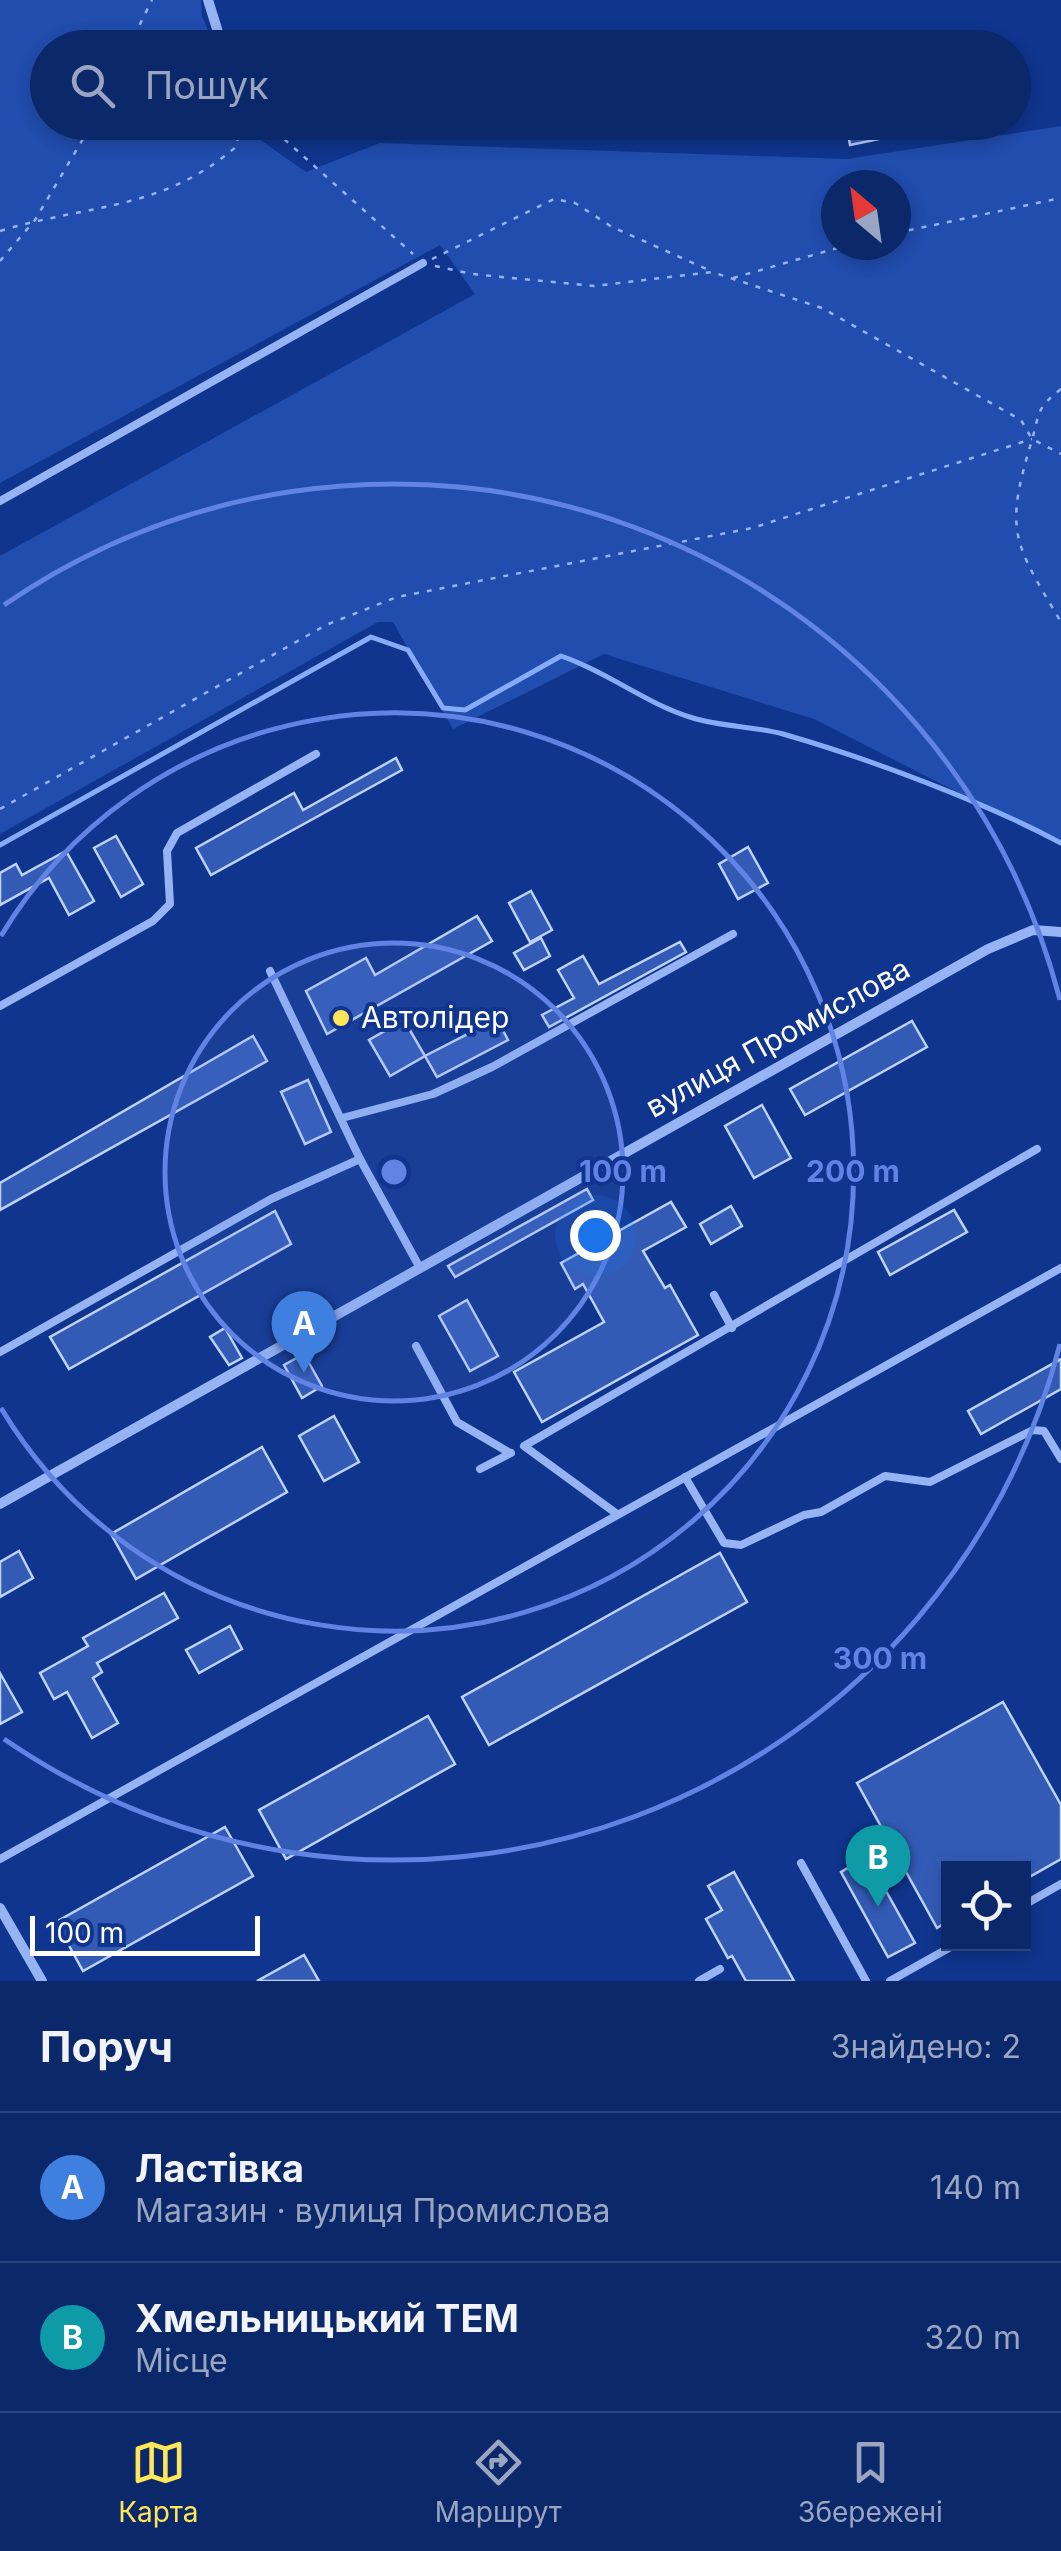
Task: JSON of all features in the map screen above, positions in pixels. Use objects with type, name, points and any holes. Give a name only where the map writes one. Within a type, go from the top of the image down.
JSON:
[{"type":"street","points":[[208,0],[217,30]]},
{"type":"street","name":"вулиця Промислова","points":[[0,1504],[988,949],[1032,930],[1061,932]]},
{"type":"street","points":[[0,1908],[42,1981]]},
{"type":"lane","points":[[0,501],[424,263]]},
{"type":"lane","points":[[0,1006],[153,920],[170,904],[167,851],[177,834],[316,754]]},
{"type":"lane","points":[[342,1118],[433,1094],[492,1067],[733,934]]},
{"type":"lane","points":[[270,970],[360,1158],[420,1268]]},
{"type":"lane","points":[[480,1468],[732,1328],[842,1265],[876,1238],[1037,1149]]},
{"type":"lane","points":[[0,1352],[271,1200],[360,1158]]},
{"type":"lane","points":[[0,1860],[1061,1268]]},
{"type":"lane","points":[[714,1295],[732,1328]]},
{"type":"lane","points":[[416,1346],[457,1422],[510,1453]]},
{"type":"lane","points":[[684,1477],[716,1534],[724,1543],[741,1545],[804,1514],[821,1512],[886,1476],[930,1482],[1032,1430],[1044,1430],[1061,1459]]},
{"type":"lane","points":[[524,1446],[618,1514]]},
{"type":"lane","points":[[801,1863],[866,1981]]},
{"type":"lane","points":[[1031,1901],[1061,1884]]},
{"type":"lane","points":[[890,1981],[944,1951]]},
{"type":"lane","points":[[698,1981],[720,1969]]},
{"type":"path","points":[[137,30],[152,0]]},
{"type":"path","points":[[0,261],[35,220],[82,140]]},
{"type":"path","points":[[0,231],[35,220],[131,204],[211,168],[236,146],[237,140]]},
{"type":"path","points":[[285,140],[424,263],[472,274],[594,286],[712,272]]},
{"type":"path","points":[[911,230],[1061,198]]},
{"type":"path","points":[[424,263],[554,199],[575,203],[612,227],[712,272],[822,308],[1021,420],[1032,439],[1061,454]]},
{"type":"path","points":[[732,278],[821,253]]},
{"type":"path","points":[[1061,389],[1038,407],[1014,494],[1016,529],[1026,563],[1061,622]]},
{"type":"path","points":[[0,809],[326,625],[397,597],[752,528],[1032,439]]},
{"type":"shaded area","points":[[0,0],[201,0],[208,30],[30,30],[30,140],[260,140],[306,172],[380,143],[847,159],[970,140],[1031,140],[1031,131],[1061,126],[1061,845],[814,719],[604,654],[453,729],[393,622],[378,622],[0,834],[0,556],[475,294],[440,245],[0,483]]},
{"type":"building","points":[[849,140],[874,140],[850,145]]},
{"type":"building","points":[[396,758],[402,770],[211,875],[196,848],[294,793],[303,810]]},
{"type":"building","points":[[116,836],[143,884],[121,897],[94,848]]},
{"type":"building","points":[[748,847],[768,883],[738,899],[719,864]]},
{"type":"building","points":[[66,851],[94,901],[69,915],[49,878],[0,905],[0,873],[16,864],[22,875]]},
{"type":"building","points":[[531,891],[552,930],[530,942],[509,903]]},
{"type":"building","points":[[477,916],[492,941],[327,1034],[306,991],[366,958],[375,975]]},
{"type":"building","points":[[541,938],[550,956],[524,970],[514,953]]},
{"type":"building","points":[[680,942],[686,952],[549,1027],[542,1015],[574,998],[558,970],[583,956],[599,984]]},
{"type":"building","points":[[497,1019],[508,1040],[437,1077],[425,1056]]},
{"type":"building","points":[[404,1020],[425,1056],[390,1076],[369,1040]]},
{"type":"building","points":[[912,1021],[927,1047],[805,1115],[790,1089]]},
{"type":"building","points":[[253,1036],[267,1061],[0,1210],[0,1183]]},
{"type":"building","points":[[308,1080],[331,1132],[305,1144],[281,1092]]},
{"type":"building","points":[[762,1105],[791,1158],[754,1178],[725,1126]]},
{"type":"building","points":[[587,1189],[593,1200],[455,1277],[448,1266]]},
{"type":"building","points":[[671,1202],[686,1227],[643,1251],[665,1288],[670,1285],[698,1335],[542,1422],[514,1372],[604,1322],[583,1284],[575,1289],[561,1263]]},
{"type":"building","points":[[731,1206],[742,1226],[711,1244],[700,1224]]},
{"type":"building","points":[[954,1210],[967,1232],[890,1275],[878,1252]]},
{"type":"building","points":[[275,1211],[291,1244],[69,1369],[50,1337]]},
{"type":"building","points":[[467,1300],[498,1356],[470,1371],[439,1316]]},
{"type":"building","points":[[225,1328],[242,1358],[229,1365],[210,1337]]},
{"type":"building","points":[[304,1354],[322,1386],[302,1398],[284,1365]]},
{"type":"building","points":[[1061,1359],[1061,1389],[981,1434],[968,1411]]},
{"type":"building","points":[[334,1416],[359,1462],[324,1481],[299,1436]]},
{"type":"building","points":[[262,1447],[287,1492],[136,1579],[111,1534]]},
{"type":"building","points":[[19,1551],[33,1578],[0,1597],[0,1562]]},
{"type":"building","points":[[720,1553],[747,1602],[489,1745],[462,1697]]},
{"type":"building","points":[[164,1593],[178,1618],[97,1663],[102,1672],[93,1678],[118,1723],[92,1738],[67,1692],[54,1699],[40,1673],[88,1646],[83,1638]]},
{"type":"building","points":[[230,1626],[242,1649],[199,1673],[186,1650]]},
{"type":"building","points":[[0,1673],[22,1712],[0,1724]]},
{"type":"building","points":[[1003,1702],[1061,1805],[1061,1859],[1031,1876],[1031,1861],[941,1861],[941,1925],[937,1928],[857,1783]]},
{"type":"building","points":[[428,1716],[455,1764],[286,1859],[259,1810]]},
{"type":"building","points":[[225,1827],[253,1876],[83,1971],[56,1922]]},
{"type":"building","points":[[867,1857],[915,1943],[888,1957],[841,1872]]},
{"type":"building","points":[[734,1872],[794,1981],[746,1981],[706,1919],[722,1910],[708,1886]]},
{"type":"building","points":[[304,1955],[319,1981],[257,1981]]},
{"type":"waterway","points":[[0,845],[371,637],[408,650],[443,708],[465,710],[561,656],[676,712],[704,721],[783,734],[852,756],[925,782],[1061,843]]},
{"type":"place","name":"Автолідер","points":[[341,1018]]},
{"type":"place","name":"Ластівка","points":[[304,1373]]},
{"type":"place","name":"Хмельницький ТЕМ","points":[[878,1907]]}]
